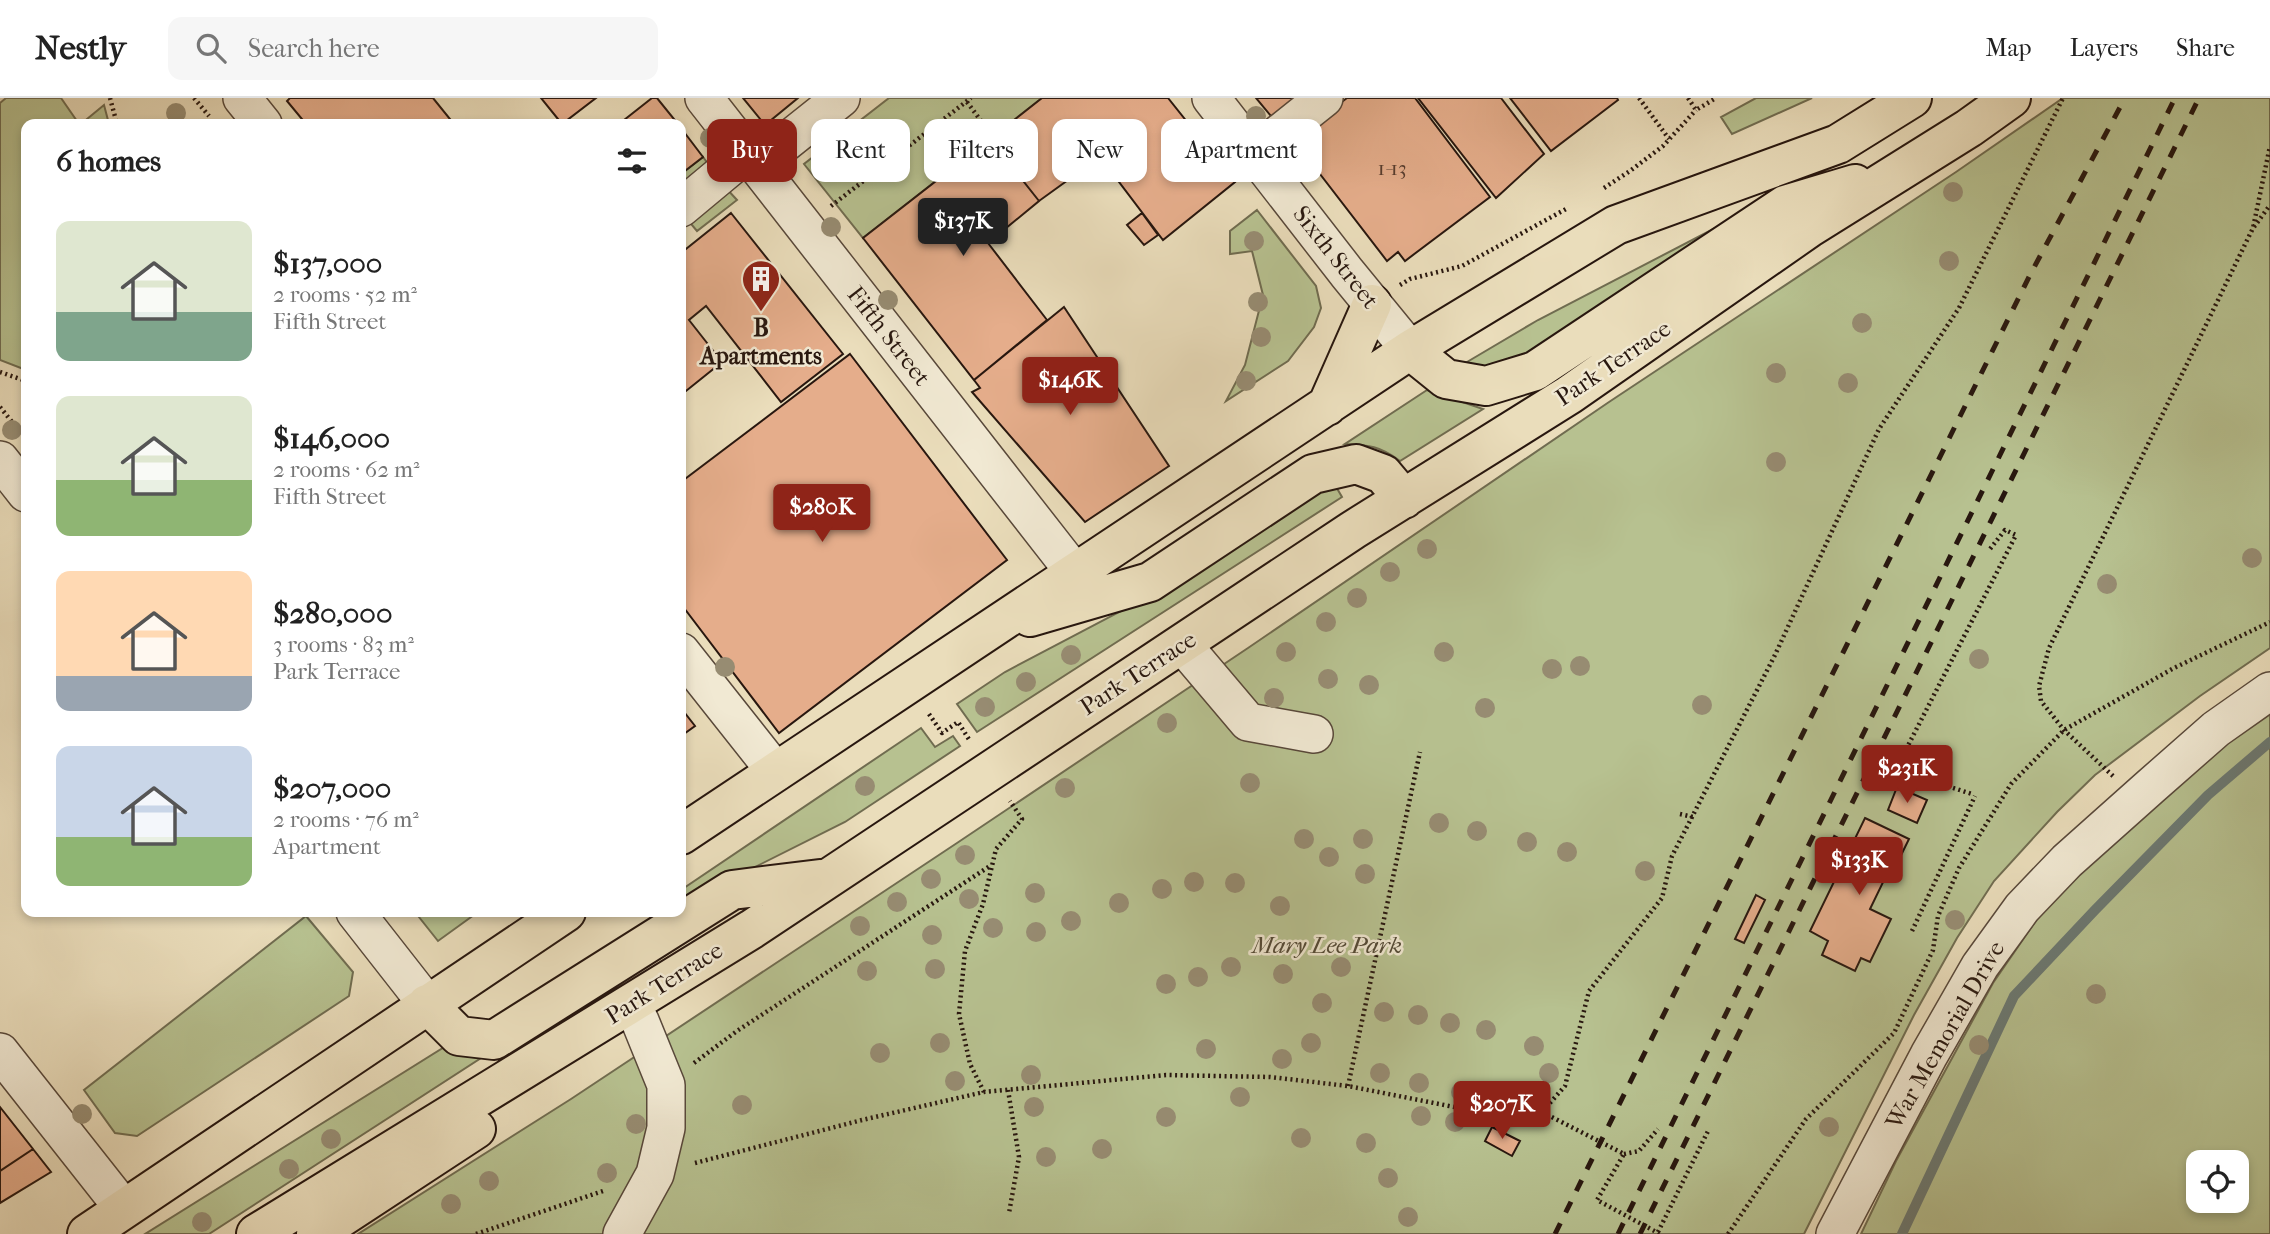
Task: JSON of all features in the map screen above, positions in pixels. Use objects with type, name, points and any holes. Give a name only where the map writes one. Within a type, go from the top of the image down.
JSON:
[{"type":"highway","points":[[686,832],[1410,350],[1616,225],[1838,144],[1912,98]]},
{"type":"highway","name":"Park Terrace","points":[[256,1234],[752,929],[1182,644],[1569,395],[1809,228],[1969,128],[2011,98]]},
{"type":"highway","points":[[1410,350],[1446,379],[1486,386],[1535,370],[1785,205],[1900,171]]},
{"type":"highway","points":[[1327,406],[1385,295]]},
{"type":"highway","points":[[991,629],[1150,582],[1313,474],[1356,464],[1383,474],[1404,499]]},
{"type":"highway","points":[[427,1004],[459,1036],[495,1040],[732,890],[829,878]]},
{"type":"highway","points":[[87,1234],[558,917]]},
{"type":"highway","points":[[316,1234],[676,998],[752,929]]},
{"type":"street","points":[[242,98],[259,119]]},
{"type":"street","name":"Fifth Street","points":[[704,98],[721,119]]},
{"type":"street","points":[[797,128],[841,98]]},
{"type":"street","name":"Sixth Street","points":[[1211,98],[1228,119]]},
{"type":"street","points":[[1298,119],[1324,98]]},
{"type":"street","points":[[686,205],[719,182]]},
{"type":"street","name":"Fifth Street","points":[[770,182],[1075,573]]},
{"type":"street","name":"Sixth Street","points":[[1282,182],[1385,295],[1410,350]]},
{"type":"street","points":[[10,446],[21,479]]},
{"type":"street","points":[[1182,644],[1248,722],[1314,734]]},
{"type":"street","points":[[686,658],[776,772]]},
{"type":"street","name":"War Memorial Drive","points":[[1835,1234],[1870,1172],[1929,1055],[1980,966],[2022,908],[2067,861],[2137,798],[2216,729],[2270,691]]},
{"type":"street","points":[[359,917],[427,1004]]},
{"type":"street","points":[[622,1234],[655,1174],[666,1128],[666,1085],[640,1021]]},
{"type":"street","points":[[0,1052],[124,1209]]},
{"type":"path","points":[[110,98],[116,119]]},
{"type":"path","points":[[194,98],[212,119]]},
{"type":"path","points":[[1639,98],[1670,139]]},
{"type":"path","points":[[1688,98],[1696,110]]},
{"type":"path","points":[[1595,193],[1663,146],[1696,110],[1716,98]]},
{"type":"path","points":[[476,1234],[655,1174],[984,1092],[1166,1075],[1270,1077],[1348,1086],[1525,1121],[1542,1112],[1565,1086],[1589,990],[1662,898],[1672,856],[1775,655],[1880,429],[1959,307],[2063,98]]},
{"type":"path","points":[[910,145],[969,100],[981,119]]},
{"type":"path","points":[[2253,229],[2270,146]]},
{"type":"path","points":[[828,208],[861,182]]},
{"type":"path","points":[[2137,798],[2064,730],[2041,701],[2039,686],[2049,648],[2253,229],[2270,205]]},
{"type":"path","points":[[1385,295],[1410,279],[1462,266],[1571,206]]},
{"type":"path","points":[[0,372],[21,380]]},
{"type":"path","points":[[0,407],[10,446]]},
{"type":"path","points":[[1896,769],[2016,535],[2005,530],[1990,549]]},
{"type":"path","points":[[1728,1234],[1806,1119],[1894,1032],[1933,950],[1938,916],[1959,868],[2011,784],[2064,730],[2174,668],[2270,622]]},
{"type":"path","points":[[942,733],[958,722]]},
{"type":"path","points":[[1348,1086],[1420,752]]},
{"type":"path","points":[[1885,766],[1974,795],[1912,931]]},
{"type":"path","points":[[1680,814],[1693,817]]},
{"type":"path","points":[[984,1092],[970,1064],[959,1014],[965,951],[983,904],[996,849],[1022,819]]},
{"type":"path","points":[[666,1085],[737,1031],[990,866]]},
{"type":"path","points":[[1008,1090],[1019,1157],[1009,1213]]},
{"type":"path","points":[[1542,1112],[1624,1154],[1639,1151],[1658,1129]]},
{"type":"path","points":[[1624,1154],[1597,1200],[1659,1233],[1709,1129]]},
{"type":"green space","points":[[6,98],[61,98],[76,119],[21,119],[21,368],[0,360],[0,103]]},
{"type":"green space","points":[[889,98],[1042,98],[1015,119],[924,119],[924,182],[935,182],[863,238],[818,182],[910,182],[910,119],[862,119]]},
{"type":"green space","points":[[1756,98],[1812,98],[1732,134],[1721,117]]},
{"type":"green space","name":"Mary Lee Park","points":[[2063,98],[2270,98],[2270,648],[2200,696],[2095,775],[1994,881],[1957,938],[1914,1015],[1804,1234],[358,1234],[571,1099],[957,843]]},
{"type":"green space","points":[[104,105],[108,119],[87,119]]},
{"type":"green space","points":[[703,157],[707,162],[707,173],[686,189],[686,170]]},
{"type":"green space","points":[[811,159],[811,173],[804,164]]},
{"type":"green space","points":[[725,187],[737,200],[697,231],[686,218]]},
{"type":"green space","points":[[1257,210],[1316,286],[1321,308],[1314,327],[1288,361],[1226,401],[1245,365],[1263,295],[1252,251],[1230,254],[1230,231]]},
{"type":"green space","points":[[1723,224],[1520,367],[1475,375],[1467,362],[1538,320]]},
{"type":"green space","points":[[1427,390],[1483,409],[1400,461],[1374,447],[1345,444]]},
{"type":"green space","points":[[1335,485],[1342,497],[977,732],[957,704],[1005,672],[1165,588],[1309,495]]},
{"type":"green space","points":[[2270,712],[2270,1234],[1861,1234],[1896,1161],[1993,983],[2037,919],[2106,845],[2237,733]]},
{"type":"green space","points":[[921,728],[935,747],[953,736],[960,746],[845,822],[737,876],[686,909],[686,887]]},
{"type":"green space","points":[[305,917],[353,972],[349,996],[137,1136],[115,1133],[84,1090]]},
{"type":"green space","points":[[419,917],[471,917],[438,941]]},
{"type":"green space","points":[[651,917],[673,917],[659,926]]},
{"type":"green space","points":[[446,1046],[462,1055],[481,1058],[209,1234],[145,1234]]},
{"type":"building","points":[[290,98],[433,98],[450,119],[302,119],[287,101]]},
{"type":"building","points":[[541,98],[596,98],[569,119],[558,119]]},
{"type":"building","points":[[652,98],[657,98],[674,119],[625,119]]},
{"type":"building","points":[[743,98],[798,98],[772,119],[760,119]]},
{"type":"building","points":[[1042,98],[1168,98],[1185,119],[1161,119],[1161,182],[1235,182],[1163,240],[1119,182],[1147,182],[1147,119],[1052,119],[1052,182],[1065,182],[1039,201],[1024,182],[1038,182],[1038,119],[1015,119]]},
{"type":"building","points":[[1256,98],[1306,98],[1280,119],[1274,119]]},
{"type":"building","points":[[1347,98],[1415,98],[1490,197],[1405,261],[1398,252],[1387,261],[1322,177],[1322,119],[1319,119]]},
{"type":"building","points":[[1418,98],[1501,98],[1544,154],[1496,198]]},
{"type":"building","points":[[1510,98],[1617,98],[1618,100],[1551,151]]},
{"type":"building","points":[[686,135],[703,157],[686,170]]},
{"type":"building","points":[[935,182],[1024,182],[1039,201],[988,243],[1047,320],[974,380],[863,238]]},
{"type":"building","name":"B Apartments","points":[[731,213],[843,354],[781,402],[706,306],[689,320],[722,362],[686,391],[686,249]]},
{"type":"building","points":[[1142,213],[1158,235],[1144,245],[1127,225]]},
{"type":"building","points":[[1064,307],[1169,466],[1085,522],[972,392],[980,388],[974,380]]},
{"type":"building","points":[[850,354],[1007,560],[779,733],[686,611],[686,478]]},
{"type":"building","points":[[686,714],[695,726],[686,732]]},
{"type":"building","points":[[1897,787],[1927,800],[1917,823],[1888,810]]},
{"type":"building","points":[[1865,818],[1909,839],[1889,880],[1885,878],[1870,909],[1891,919],[1870,962],[1861,958],[1855,971],[1822,955],[1828,941],[1810,931]]},
{"type":"building","points":[[1756,895],[1765,900],[1744,943],[1735,939]]},
{"type":"building","points":[[0,1107],[33,1149],[0,1171]]},
{"type":"building","points":[[1492,1127],[1520,1141],[1512,1156],[1485,1141]]},
{"type":"building","points":[[33,1149],[51,1172],[0,1203],[0,1171]]},
{"type":"waterway","points":[[1902,1234],[2014,996],[2208,795],[2270,742]]},
{"type":"railway","points":[[1555,1234],[2031,273],[2125,98]]},
{"type":"railway","points":[[1618,1234],[2175,98]]},
{"type":"railway","points":[[1640,1234],[2199,98]]},
{"type":"place","name":"B Apartments","points":[[761,313]]}]
